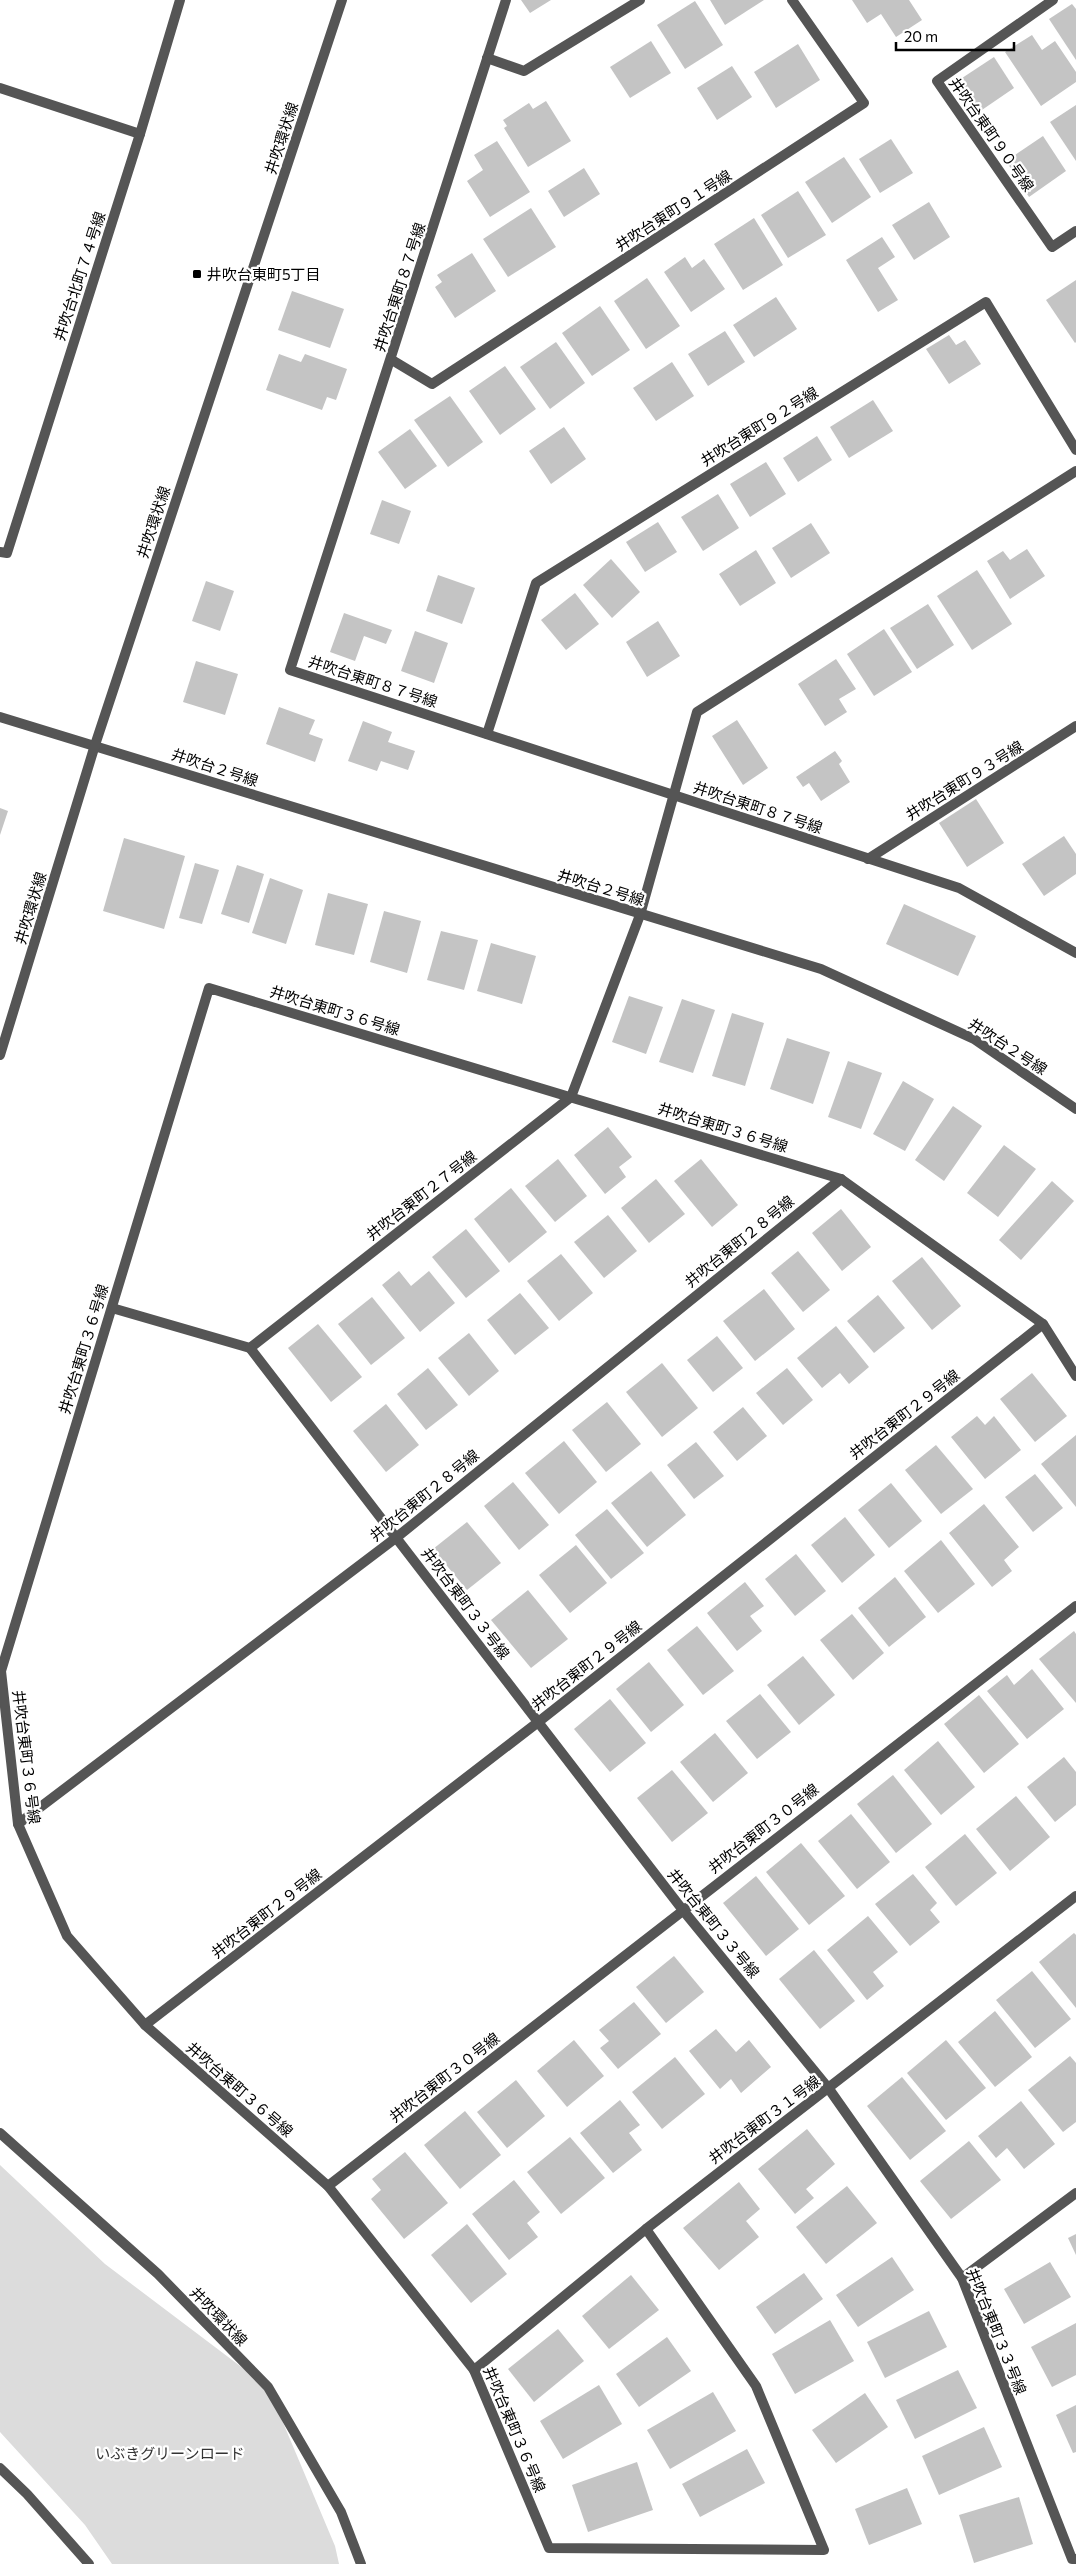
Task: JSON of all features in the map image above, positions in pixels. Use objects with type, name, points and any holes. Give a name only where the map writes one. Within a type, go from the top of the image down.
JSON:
[{"type":"street","name":"井吹台北町７４号線","points":[[0,552],[7,554],[140,134],[180,0]]},
{"type":"street","name":"井吹環状線","points":[[0,1055],[95,745],[342,0]]},
{"type":"street","name":"井吹台東町８７号線","points":[[506,0],[392,360],[290,670],[959,888],[1076,953]]},
{"type":"street","points":[[487,58],[524,72],[640,0]]},
{"type":"street","name":"井吹台東町９１号線","points":[[392,360],[432,384],[864,103],[792,0]]},
{"type":"street","name":"井吹台東町９０号線","points":[[1053,0],[937,81],[1052,248],[1076,232]]},
{"type":"street","points":[[0,88],[140,134]]},
{"type":"street","name":"井吹台東町９２号線","points":[[487,734],[536,583],[986,302],[1076,450]]},
{"type":"street","points":[[571,1096],[640,915],[697,712],[1076,471]]},
{"type":"street","name":"井吹台２号線","points":[[0,717],[830,974],[974,1039],[1076,1110]]},
{"type":"street","name":"井吹台東町９３号線","points":[[868,858],[1076,726]]},
{"type":"street","name":"井吹台東町３６号線","points":[[646,2229],[756,2386],[824,2550],[549,2548],[474,2370],[328,2186],[144,2025],[67,1936],[18,1824],[1,1671],[209,988],[571,1096],[840,1179],[1043,1324],[1076,1376]]},
{"type":"street","name":"井吹台東町２７号線","points":[[250,1348],[571,1096]]},
{"type":"street","name":"井吹台東町２８号線","points":[[18,1824],[397,1537],[840,1179]]},
{"type":"street","points":[[112,1308],[250,1348]]},
{"type":"street","name":"井吹台東町２９号線","points":[[144,2025],[537,1722],[1043,1324]]},
{"type":"street","name":"井吹台東町３３号線","points":[[250,1348],[682,1910],[829,2089],[962,2278],[1072,2559],[1076,2559]]},
{"type":"street","name":"井吹台東町３０号線","points":[[328,2186],[1076,1606]]},
{"type":"street","name":"井吹台東町３１号線","points":[[474,2370],[646,2229],[1076,1896]]},
{"type":"street","name":"井吹環状線","points":[[0,2133],[158,2274],[268,2387],[341,2512],[361,2564]]},
{"type":"street","points":[[962,2278],[1076,2193]]},
{"type":"street","points":[[0,2468],[27,2494],[89,2564]]},
{"type":"green space","name":"いぶきグリーンロード","points":[[0,2165],[105,2264],[268,2387],[335,2546],[339,2564],[112,2564],[85,2525],[0,2432]]},
{"type":"building","points":[[521,0],[551,0],[530,13]]},
{"type":"building","points":[[710,0],[764,0],[725,25]]},
{"type":"building","points":[[852,0],[909,0],[922,20],[896,37],[881,14],[867,23]]},
{"type":"building","points":[[695,1],[723,45],[685,69],[657,25]]},
{"type":"building","points":[[1072,4],[1076,9],[1076,60],[1049,19]]},
{"type":"building","points":[[1032,35],[1042,50],[1055,41],[1076,72],[1076,82],[1041,106],[1005,52]]},
{"type":"building","points":[[651,41],[671,73],[630,98],[610,67]]},
{"type":"building","points":[[798,44],[820,80],[776,108],[754,72]]},
{"type":"building","points":[[994,57],[1014,88],[976,114],[956,82]]},
{"type":"building","points":[[732,66],[752,97],[717,120],[697,88]]},
{"type":"building","points":[[546,101],[571,141],[528,167],[504,128],[507,126],[503,120],[529,103],[533,109]]},
{"type":"building","points":[[1076,105],[1076,161],[1050,122]]},
{"type":"building","points":[[1043,136],[1066,171],[1029,197],[1006,161]]},
{"type":"building","points":[[891,139],[913,173],[880,193],[859,159]]},
{"type":"building","points":[[497,141],[530,192],[490,217],[467,181],[483,170],[474,155]]},
{"type":"building","points":[[844,157],[871,197],[832,223],[805,182]]},
{"type":"building","points":[[584,168],[600,194],[564,217],[548,191]]},
{"type":"building","points":[[798,191],[826,235],[788,258],[761,215]]},
{"type":"building","points":[[929,202],[950,237],[914,260],[892,225]]},
{"type":"building","points":[[531,208],[556,247],[508,277],[483,239]]},
{"type":"building","points":[[754,218],[783,265],[743,290],[714,244]]},
{"type":"building","points":[[882,237],[895,257],[878,268],[898,300],[878,312],[846,260]]},
{"type":"building","points":[[472,253],[496,291],[455,318],[435,287],[442,282],[437,275]]},
{"type":"building","points":[[685,257],[692,268],[704,259],[725,289],[691,312],[664,272]]},
{"type":"building","points":[[647,278],[680,326],[646,349],[614,301]]},
{"type":"building","points":[[1076,280],[1076,342],[1075,343],[1046,300]]},
{"type":"building","points":[[292,291],[344,309],[330,348],[278,330]]},
{"type":"building","points":[[776,297],[797,329],[754,357],[733,325]]},
{"type":"building","points":[[600,306],[630,350],[592,376],[562,333]]},
{"type":"building","points":[[725,331],[745,362],[708,386],[688,354]]},
{"type":"building","points":[[949,335],[956,345],[965,340],[981,364],[949,384],[926,349]]},
{"type":"building","points":[[556,342],[585,383],[550,409],[520,367]]},
{"type":"building","points":[[279,354],[301,362],[305,354],[347,369],[336,400],[327,397],[322,410],[266,390]]},
{"type":"building","points":[[672,362],[694,396],[656,421],[633,388]]},
{"type":"building","points":[[505,366],[536,409],[500,435],[469,391]]},
{"type":"building","points":[[450,396],[483,442],[448,467],[414,420]]},
{"type":"building","points":[[873,400],[893,431],[849,458],[830,427]]},
{"type":"building","points":[[564,427],[586,459],[551,484],[529,451]]},
{"type":"building","points":[[410,429],[437,466],[405,489],[378,452]]},
{"type":"building","points":[[817,436],[832,460],[798,482],[783,458]]},
{"type":"building","points":[[766,462],[786,494],[750,517],[730,484]]},
{"type":"building","points":[[718,494],[739,528],[703,551],[681,517]]},
{"type":"building","points":[[382,500],[411,511],[399,544],[370,534]]},
{"type":"building","points":[[658,522],[677,552],[645,572],[626,542]]},
{"type":"building","points":[[811,523],[830,553],[791,578],[772,548]]},
{"type":"building","points":[[1027,549],[1045,576],[1010,599],[987,561],[1003,551],[1010,560]]},
{"type":"building","points":[[756,550],[776,583],[740,606],[719,574]]},
{"type":"building","points":[[611,559],[640,592],[612,618],[583,585]]},
{"type":"building","points":[[977,570],[1012,624],[972,650],[937,596]]},
{"type":"building","points":[[438,575],[475,588],[462,624],[426,611]]},
{"type":"building","points":[[206,581],[234,591],[220,631],[192,621]]},
{"type":"building","points":[[575,593],[599,624],[566,650],[541,620]]},
{"type":"building","points":[[928,604],[954,645],[917,669],[890,628]]},
{"type":"building","points":[[344,613],[392,630],[386,644],[364,636],[355,661],[330,652]]},
{"type":"building","points":[[658,621],[680,656],[647,677],[626,642]]},
{"type":"building","points":[[884,629],[912,672],[874,696],[847,654]]},
{"type":"building","points":[[415,631],[448,643],[434,683],[401,671]]},
{"type":"building","points":[[836,659],[856,689],[839,699],[847,712],[825,726],[798,684]]},
{"type":"building","points":[[196,661],[238,674],[225,715],[183,702]]},
{"type":"building","points":[[279,707],[315,720],[309,734],[323,739],[315,762],[266,744]]},
{"type":"building","points":[[737,720],[768,768],[743,785],[712,736]]},
{"type":"building","points":[[363,721],[392,732],[388,742],[415,751],[408,770],[381,761],[377,771],[348,761]]},
{"type":"building","points":[[835,751],[842,761],[839,764],[850,782],[821,801],[809,783],[803,787],[796,777]]},
{"type":"building","points":[[976,799],[1004,843],[967,867],[939,823]]},
{"type":"building","points":[[0,808],[8,811],[0,835]]},
{"type":"building","points":[[1064,836],[1076,854],[1076,874],[1044,896],[1022,864]]},
{"type":"building","points":[[124,838],[185,856],[164,929],[103,911]]},
{"type":"building","points":[[195,863],[219,870],[202,924],[179,918]]},
{"type":"building","points":[[237,865],[264,874],[249,923],[221,914]]},
{"type":"building","points":[[270,878],[303,890],[286,944],[252,933]]},
{"type":"building","points":[[328,893],[368,904],[354,955],[315,945]]},
{"type":"building","points":[[904,904],[976,936],[958,976],[886,944]]},
{"type":"building","points":[[384,911],[421,921],[407,973],[370,962]]},
{"type":"building","points":[[441,931],[478,940],[464,990],[427,980]]},
{"type":"building","points":[[491,943],[536,956],[522,1004],[477,991]]},
{"type":"building","points":[[629,996],[663,1007],[646,1054],[612,1042]]},
{"type":"building","points":[[682,999],[715,1010],[693,1073],[659,1062]]},
{"type":"building","points":[[732,1013],[764,1023],[745,1086],[712,1076]]},
{"type":"building","points":[[787,1038],[830,1052],[813,1104],[770,1089]]},
{"type":"building","points":[[848,1061],[882,1073],[861,1129],[828,1117]]},
{"type":"building","points":[[903,1081],[934,1099],[905,1151],[873,1134]]},
{"type":"building","points":[[953,1106],[982,1126],[944,1181],[915,1160]]},
{"type":"building","points":[[608,1127],[632,1157],[619,1167],[626,1177],[605,1194],[574,1155]]},
{"type":"building","points":[[1004,1145],[1036,1169],[998,1217],[967,1193]]},
{"type":"building","points":[[558,1159],[587,1196],[555,1222],[525,1186]]},
{"type":"building","points":[[701,1159],[738,1205],[712,1227],[674,1181]]},
{"type":"building","points":[[656,1179],[685,1214],[649,1243],[621,1208]]},
{"type":"building","points":[[1052,1181],[1074,1201],[1021,1260],[999,1240]]},
{"type":"building","points":[[511,1188],[547,1232],[509,1263],[474,1219]]},
{"type":"building","points":[[841,1209],[871,1247],[842,1271],[812,1233]]},
{"type":"building","points":[[608,1215],[637,1251],[604,1278],[574,1242]]},
{"type":"building","points":[[466,1229],[500,1271],[466,1298],[432,1257]]},
{"type":"building","points":[[798,1251],[830,1290],[803,1312],[771,1273]]},
{"type":"building","points":[[561,1254],[593,1293],[559,1321],[527,1281]]},
{"type":"building","points":[[922,1257],[961,1306],[932,1330],[892,1281]]},
{"type":"building","points":[[399,1271],[411,1286],[429,1271],[455,1303],[420,1332],[382,1285]]},
{"type":"building","points":[[764,1289],[795,1329],[755,1361],[723,1321]]},
{"type":"building","points":[[520,1293],[549,1328],[515,1355],[487,1320]]},
{"type":"building","points":[[878,1295],[905,1328],[874,1353],[847,1321]]},
{"type":"building","points":[[372,1297],[405,1338],[371,1365],[338,1324]]},
{"type":"building","points":[[318,1324],[362,1377],[331,1402],[288,1348]]},
{"type":"building","points":[[836,1326],[869,1367],[849,1384],[840,1373],[822,1388],[797,1358]]},
{"type":"building","points":[[469,1333],[499,1371],[469,1396],[438,1358]]},
{"type":"building","points":[[717,1336],[743,1368],[713,1392],[687,1360]]},
{"type":"building","points":[[662,1363],[698,1408],[662,1437],[626,1392]]},
{"type":"building","points":[[428,1368],[458,1405],[426,1430],[397,1394]]},
{"type":"building","points":[[787,1368],[813,1400],[783,1425],[756,1393]]},
{"type":"building","points":[[1032,1373],[1067,1416],[1035,1442],[1000,1399]]},
{"type":"building","points":[[607,1402],[641,1444],[606,1472],[572,1430]]},
{"type":"building","points":[[386,1404],[419,1445],[386,1472],[353,1431]]},
{"type":"building","points":[[743,1407],[767,1436],[737,1461],[713,1432]]},
{"type":"building","points":[[977,1416],[985,1425],[994,1416],[1021,1450],[985,1479],[951,1437]]},
{"type":"building","points":[[1076,1435],[1076,1507],[1041,1464]]},
{"type":"building","points":[[564,1441],[597,1482],[559,1514],[525,1473]]},
{"type":"building","points":[[696,1442],[724,1476],[694,1499],[667,1465]]},
{"type":"building","points":[[936,1445],[973,1489],[941,1514],[905,1470]]},
{"type":"building","points":[[651,1471],[686,1515],[647,1547],[611,1503]]},
{"type":"building","points":[[1035,1474],[1063,1508],[1033,1532],[1005,1497]]},
{"type":"building","points":[[513,1482],[549,1525],[519,1550],[484,1506]]},
{"type":"building","points":[[891,1483],[922,1521],[889,1548],[858,1510]]},
{"type":"building","points":[[984,1504],[1019,1547],[1004,1560],[1012,1571],[992,1587],[949,1533]]},
{"type":"building","points":[[607,1509],[644,1553],[611,1579],[575,1535]]},
{"type":"building","points":[[845,1517],[875,1555],[842,1583],[811,1545]]},
{"type":"building","points":[[467,1522],[501,1563],[467,1590],[433,1549]]},
{"type":"building","points":[[941,1540],[975,1584],[938,1613],[904,1571]]},
{"type":"building","points":[[576,1545],[607,1583],[570,1613],[539,1575]]},
{"type":"building","points":[[796,1554],[826,1591],[795,1616],[765,1579]]},
{"type":"building","points":[[895,1577],[926,1617],[889,1647],[858,1608]]},
{"type":"building","points":[[745,1582],[764,1606],[750,1616],[762,1631],[737,1651],[707,1613]]},
{"type":"building","points":[[528,1590],[568,1639],[531,1668],[491,1620]]},
{"type":"building","points":[[852,1614],[884,1653],[853,1680],[820,1640]]},
{"type":"building","points":[[697,1626],[734,1671],[703,1695],[667,1650]]},
{"type":"building","points":[[1074,1631],[1076,1634],[1076,1703],[1039,1659]]},
{"type":"building","points":[[803,1656],[835,1695],[799,1725],[767,1685]]},
{"type":"building","points":[[649,1662],[684,1705],[651,1732],[616,1689]]},
{"type":"building","points":[[1032,1669],[1064,1709],[1027,1739],[987,1691],[1007,1675],[1014,1685]]},
{"type":"building","points":[[760,1694],[791,1732],[757,1759],[726,1721]]},
{"type":"building","points":[[979,1695],[1019,1744],[984,1773],[944,1724]]},
{"type":"building","points":[[610,1699],[646,1743],[610,1772],[574,1729]]},
{"type":"building","points":[[715,1733],[748,1773],[713,1802],[680,1762]]},
{"type":"building","points":[[938,1741],[975,1787],[941,1815],[904,1770]]},
{"type":"building","points":[[1064,1757],[1076,1772],[1076,1805],[1055,1822],[1027,1787]]},
{"type":"building","points":[[672,1770],[708,1813],[672,1842],[637,1798]]},
{"type":"building","points":[[893,1775],[932,1824],[896,1853],[857,1804]]},
{"type":"building","points":[[1016,1796],[1050,1837],[1010,1871],[976,1829]]},
{"type":"building","points":[[851,1814],[890,1862],[857,1889],[818,1841]]},
{"type":"building","points":[[965,1834],[997,1873],[956,1906],[925,1867]]},
{"type":"building","points":[[801,1843],[845,1896],[809,1925],[766,1872]]},
{"type":"building","points":[[913,1874],[937,1903],[930,1910],[940,1922],[910,1946],[875,1904]]},
{"type":"building","points":[[756,1876],[799,1929],[766,1956],[723,1903]]},
{"type":"building","points":[[868,1916],[898,1952],[873,1972],[884,1986],[867,2000],[827,1950]]},
{"type":"building","points":[[1074,1933],[1076,1935],[1076,2008],[1039,1962]]},
{"type":"building","points":[[814,1950],[855,2001],[820,2029],[779,1979]]},
{"type":"building","points":[[674,1956],[704,1992],[666,2023],[636,1987]]},
{"type":"building","points":[[1032,1971],[1071,2019],[1035,2048],[996,2000]]},
{"type":"building","points":[[634,2002],[661,2034],[618,2069],[600,2048],[609,2041],[599,2030]]},
{"type":"building","points":[[995,2011],[1032,2057],[995,2087],[958,2042]]},
{"type":"building","points":[[716,2029],[736,2052],[749,2040],[771,2067],[741,2093],[731,2079],[720,2089],[689,2051]]},
{"type":"building","points":[[574,2040],[604,2076],[567,2107],[537,2071]]},
{"type":"building","points":[[946,2040],[986,2088],[946,2120],[907,2073]]},
{"type":"building","points":[[1070,2056],[1076,2063],[1076,2122],[1063,2132],[1028,2090]]},
{"type":"building","points":[[675,2057],[705,2094],[662,2129],[632,2092]]},
{"type":"building","points":[[902,2077],[946,2131],[910,2160],[867,2106]]},
{"type":"building","points":[[516,2080],[545,2116],[507,2148],[477,2112]]},
{"type":"building","points":[[620,2100],[640,2125],[629,2133],[642,2150],[613,2173],[580,2133]]},
{"type":"building","points":[[1021,2101],[1055,2144],[1024,2169],[1007,2148],[996,2158],[978,2136]]},
{"type":"building","points":[[465,2111],[501,2155],[460,2189],[424,2145]]},
{"type":"building","points":[[807,2129],[835,2164],[806,2189],[814,2198],[795,2214],[758,2169]]},
{"type":"building","points":[[570,2137],[605,2178],[561,2214],[527,2172]]},
{"type":"building","points":[[969,2141],[1001,2180],[951,2219],[920,2181]]},
{"type":"building","points":[[405,2152],[448,2203],[404,2239],[371,2199],[381,2190],[372,2179]]},
{"type":"building","points":[[514,2180],[540,2212],[527,2223],[538,2237],[509,2260],[472,2214]]},
{"type":"building","points":[[739,2182],[760,2209],[746,2221],[759,2237],[719,2270],[683,2228]]},
{"type":"building","points":[[847,2186],[877,2223],[826,2264],[796,2227]]},
{"type":"building","points":[[467,2224],[507,2274],[471,2303],[431,2255]]},
{"type":"building","points":[[1076,2234],[1076,2255],[1068,2238]]},
{"type":"building","points":[[892,2257],[914,2290],[858,2327],[836,2295]]},
{"type":"building","points":[[1050,2262],[1071,2297],[1024,2324],[1004,2289]]},
{"type":"building","points":[[804,2273],[823,2299],[775,2334],[756,2307]]},
{"type":"building","points":[[631,2275],[659,2310],[609,2349],[582,2316]]},
{"type":"building","points":[[929,2311],[947,2347],[885,2378],[867,2342]]},
{"type":"building","points":[[830,2320],[854,2361],[795,2394],[772,2354]]},
{"type":"building","points":[[1076,2323],[1076,2375],[1052,2387],[1031,2347]]},
{"type":"building","points":[[558,2329],[584,2361],[534,2402],[508,2369]]},
{"type":"building","points":[[667,2337],[691,2371],[639,2407],[616,2374]]},
{"type":"building","points":[[958,2370],[977,2408],[915,2439],[896,2400]]},
{"type":"building","points":[[599,2385],[622,2424],[563,2459],[540,2421]]},
{"type":"building","points":[[713,2392],[736,2431],[670,2469],[647,2430]]},
{"type":"building","points":[[865,2393],[888,2427],[836,2463],[812,2430]]},
{"type":"building","points":[[1076,2405],[1076,2452],[1073,2453],[1056,2415]]},
{"type":"building","points":[[984,2427],[1002,2467],[939,2495],[922,2456]]},
{"type":"building","points":[[747,2449],[765,2483],[700,2517],[682,2484]]},
{"type":"building","points":[[637,2462],[653,2510],[588,2532],[572,2485]]},
{"type":"building","points":[[907,2488],[922,2524],[869,2545],[855,2509]]},
{"type":"building","points":[[1019,2497],[1033,2544],[974,2563],[959,2515]]},
{"type":"place","name":"井吹台東町5丁目","points":[[197,274]]}]
